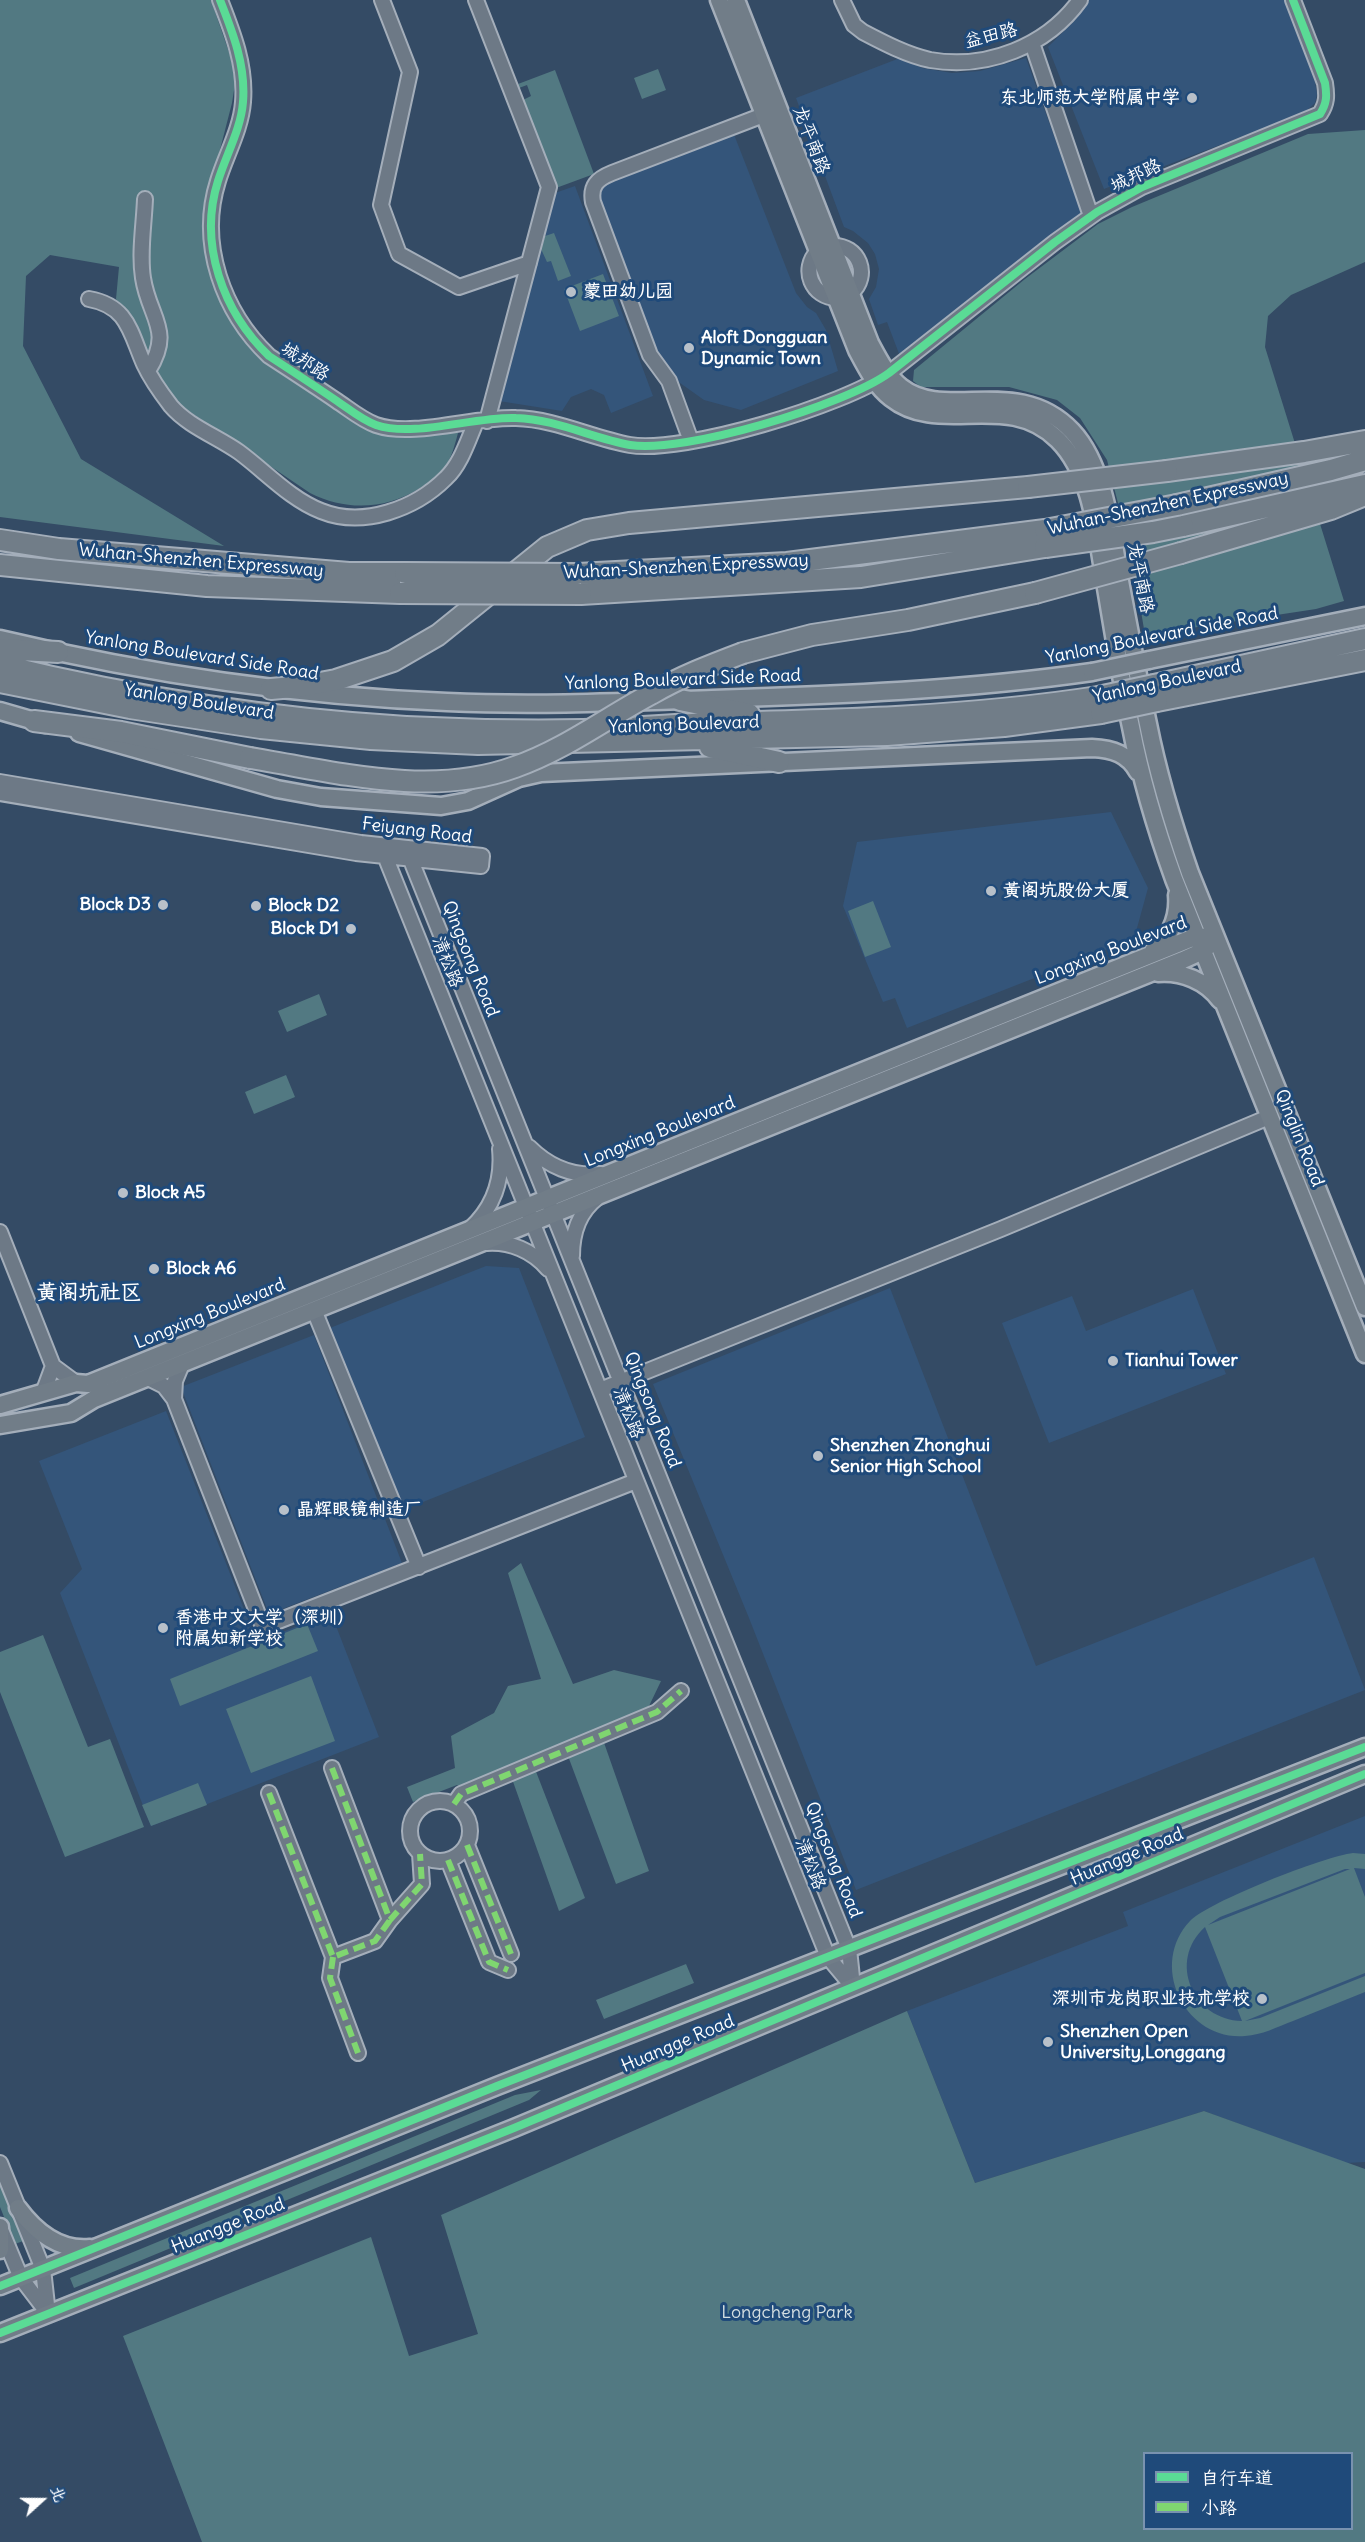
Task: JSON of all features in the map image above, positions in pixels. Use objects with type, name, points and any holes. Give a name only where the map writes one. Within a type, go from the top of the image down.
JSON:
[{"type":"highway","points":[[271,688],[304,686],[336,680],[360,674],[402,657],[438,635],[547,547],[587,530],[629,522],[1028,487],[1266,458],[1365,441]]},
{"type":"highway","name":"Wuhan-Shenzhen Expressway","points":[[0,565],[207,586],[400,593],[580,584],[861,577],[1045,539],[1365,460]]},
{"type":"highway","name":"Wuhan-Shenzhen Expressway","points":[[1045,539],[1153,532],[1282,513],[1365,485]]},
{"type":"highway","points":[[34,720],[122,732],[250,758],[400,781],[428,782],[486,776],[535,760],[676,680],[743,653],[812,635],[908,620],[1035,593],[1181,553],[1282,513],[1331,509],[1365,495]]},
{"type":"highway","name":"Wuhan-Shenzhen Expressway","points":[[0,540],[59,549],[337,572],[405,573],[580,584]]},
{"type":"highway","name":"Yanlong Boulevard","points":[[0,682],[186,717],[370,739],[478,744],[944,732],[1155,693],[1365,639]]},
{"type":"highway","points":[[0,649],[58,652]]},
{"type":"highway","name":"Yanlong Boulevard","points":[[1155,693],[1307,672],[1365,660]]},
{"type":"highway","name":"Yanlong Boulevard","points":[[0,665],[131,692],[204,704],[288,716],[404,726],[584,730],[873,719],[1099,705]]},
{"type":"highway","points":[[1307,672],[1365,665]]},
{"type":"highway","points":[[680,700],[784,722]]},
{"type":"highway","points":[[681,740],[779,762]]},
{"type":"main road","name":"龙平南路","points":[[719,0],[772,112]]},
{"type":"main road","name":"龙平南路","points":[[736,0],[772,112],[825,249],[864,346],[883,378],[891,398],[913,410],[936,415],[999,413],[1023,418],[1047,429],[1071,456],[1086,492],[1096,531],[1130,726],[1142,777],[1174,879]]},
{"type":"main road","name":"龙平南路","points":[[883,378],[920,397],[940,400],[1004,400],[1028,404],[1055,418],[1072,431],[1089,457],[1100,487],[1110,528],[1147,723],[1173,824],[1216,938]]},
{"type":"main road","name":"Yanlong Boulevard Side Road","points":[[0,639],[122,667],[271,688],[345,696],[532,704],[939,689],[1092,672],[1365,616]]},
{"type":"main road","points":[[0,711],[277,789],[321,797],[428,806],[468,801],[519,778],[541,773],[1092,748],[1106,749],[1126,757],[1142,777]]},
{"type":"main road","points":[[1174,879],[1178,898],[1172,929],[1143,967],[1188,976],[1215,993],[1226,1008]]},
{"type":"main road","name":"Qinglin Road","points":[[1174,879],[1365,1354]]},
{"type":"main road","name":"Longxing Boulevard","points":[[550,1206],[603,1194],[1216,938]]},
{"type":"main road","name":"Qinglin Road","points":[[1216,938],[1365,1307]]},
{"type":"main road","name":"Longxing Boulevard","points":[[0,1425],[71,1413],[94,1399],[481,1243],[529,1215],[612,1173],[1126,974]]},
{"type":"main road","name":"Longxing Boulevard","points":[[0,1405],[76,1383],[88,1384],[467,1231],[529,1215]]},
{"type":"main road","name":"Huangge Road","points":[[0,2286],[497,2086],[1365,1747]]},
{"type":"main road","name":"Huangge Road","points":[[0,2333],[514,2128],[1365,1774]]},
{"type":"main road","points":[[18,2208],[38,2230],[50,2238],[73,2247],[97,2247]]},
{"type":"main road","points":[[0,2227],[0,2250]]},
{"type":"street","name":"城邦路","points":[[220,0],[240,58],[243,104],[238,126],[218,183],[211,228],[218,279],[241,325],[269,356],[376,425],[411,428],[515,418],[544,422],[629,445],[644,446],[691,441],[778,419],[863,389],[883,378],[1091,216],[1142,187],[1320,114],[1326,105],[1325,83],[1293,0]]},
{"type":"street","points":[[382,0],[410,72],[381,206],[399,254],[459,287],[529,263]]},
{"type":"street","points":[[89,299],[105,302],[119,311],[130,326],[148,371],[173,408],[239,452],[320,511],[350,519],[375,516],[398,509],[423,496],[448,477],[482,421],[549,187],[476,0]]},
{"type":"street","name":"益田路","points":[[842,0],[854,25],[884,43],[930,60],[979,61],[1004,55],[1032,43],[1069,15],[1080,0]]},
{"type":"street","points":[[1032,43],[1091,216]]},
{"type":"street","points":[[691,441],[669,381],[650,355],[593,202],[592,188],[599,180],[612,173],[772,112]]},
{"type":"street","points":[[144,199],[143,280],[161,339],[158,355],[148,371]]},
{"type":"street","points":[[825,249],[810,264],[811,282],[823,296],[844,296]]},
{"type":"street","name":"Feiyang Road","points":[[0,782],[385,851]]},
{"type":"street","name":"Feiyang Road","points":[[0,793],[408,853]]},
{"type":"street","name":"清松路","points":[[385,851],[498,1138],[828,1957],[853,1987]]},
{"type":"street","name":"Qingsong Road","points":[[408,853],[849,1949],[853,1987]]},
{"type":"street","points":[[600,1390],[1001,1229],[1269,1117]]},
{"type":"street","points":[[522,1136],[537,1155],[558,1168],[585,1175],[612,1173]]},
{"type":"street","points":[[467,1231],[480,1219],[495,1194],[500,1175],[498,1138]]},
{"type":"street","points":[[572,1261],[574,1235],[579,1221],[592,1202],[603,1194]]},
{"type":"street","points":[[0,1232],[53,1366],[76,1383]]},
{"type":"street","points":[[481,1243],[507,1243],[518,1247],[542,1262],[554,1275]]},
{"type":"street","points":[[314,1310],[419,1567]]},
{"type":"street","points":[[174,1399],[175,1381],[182,1364]]},
{"type":"street","points":[[43,1393],[53,1366]]},
{"type":"street","points":[[148,1378],[164,1386],[174,1399],[263,1627],[636,1481]]},
{"type":"street","points":[[454,1804],[461,1794],[657,1712],[681,1690]]},
{"type":"street","points":[[332,1768],[390,1920]]},
{"type":"street","points":[[269,1792],[333,1957],[330,1978],[358,2053]]},
{"type":"street","points":[[441,1800],[454,1804],[466,1816],[470,1826],[467,1845],[461,1853],[448,1860],[434,1861],[420,1854],[409,1833],[415,1813],[431,1801],[441,1800]]},
{"type":"street","points":[[467,1845],[512,1954]]},
{"type":"street","points":[[333,1957],[375,1941],[422,1884],[420,1854]]},
{"type":"street","points":[[448,1860],[489,1962],[508,1970]]},
{"type":"street","points":[[0,2163],[43,2269],[48,2314]]},
{"type":"street","points":[[0,2227],[21,2278],[48,2314]]},
{"type":"shaded area","name":"东北师范大学附属中学","points":[[1089,0],[1285,0],[1315,82],[1317,94],[1315,103],[1304,113],[1104,189],[1048,47],[1076,19]]},
{"type":"shaded area","points":[[900,58],[922,68],[952,73],[980,71],[1026,58],[1082,214],[901,359],[887,322],[878,325],[869,299],[876,287],[879,269],[875,254],[868,243],[844,227],[796,98]]},
{"type":"shaded area","points":[[733,132],[796,293],[807,307],[816,313],[826,330],[838,371],[741,410],[704,400],[673,378],[655,353],[597,200],[602,183]]},
{"type":"shaded area","name":"蒙田幼儿园","points":[[575,186],[653,396],[611,413],[604,395],[591,389],[571,397],[562,411],[499,401],[552,194]]},
{"type":"shaded area","points":[[1111,812],[1148,888],[1134,939],[907,1028],[895,998],[883,1002],[843,906],[857,842]]},
{"type":"shaded area","points":[[486,1266],[519,1268],[585,1437],[403,1510],[330,1328]]},
{"type":"shaded area","points":[[890,1288],[1036,1666],[1314,1557],[1365,1690],[856,1890],[749,1618],[653,1384]]},
{"type":"shaded area","name":"Tianhui Tower","points":[[1193,1289],[1226,1374],[1049,1443],[1002,1323],[1072,1296],[1086,1331]]},
{"type":"shaded area","points":[[314,1335],[402,1563],[269,1614],[181,1387]]},
{"type":"shaded area","name":"香港中文大学（深圳） 附属知新学校","points":[[166,1411],[257,1642],[331,1613],[379,1737],[151,1826],[60,1593],[82,1569],[39,1461]]},
{"type":"shaded area","points":[[1365,1816],[1365,2162],[1346,2163],[1204,2111],[975,2183],[907,2011],[1128,1926],[1123,1912]]},
{"type":"green space","points":[[0,0],[211,0],[232,61],[235,84],[205,208],[214,284],[228,315],[253,347],[306,388],[407,434],[458,433],[449,461],[439,475],[407,495],[379,504],[337,503],[310,493],[177,403],[155,372],[139,337],[116,299],[119,267],[50,255],[26,276],[23,346],[81,459],[224,546],[0,517]]},
{"type":"green space","points":[[658,69],[666,90],[642,99],[634,78]]},
{"type":"green space","points":[[555,70],[594,174],[556,188],[523,100],[531,96],[527,85],[519,88],[518,84]]},
{"type":"green space","points":[[1365,130],[1365,262],[1291,295],[1268,316],[1265,347],[1344,601],[1316,609],[1145,635],[1132,558],[1107,460],[1080,418],[1057,400],[1009,387],[921,387],[913,381],[914,370],[1025,279],[1098,224],[1132,207],[1308,134]]},
{"type":"green space","points":[[554,233],[571,276],[558,281],[551,261],[547,262],[541,249],[545,236]]},
{"type":"green space","points":[[603,274],[619,316],[580,331],[564,289]]},
{"type":"green space","points":[[873,901],[891,947],[865,957],[848,911]]},
{"type":"green space","points":[[319,994],[327,1015],[287,1032],[278,1011]]},
{"type":"green space","points":[[286,1075],[295,1097],[254,1114],[245,1092]]},
{"type":"green space","points":[[521,1563],[573,1684],[614,1670],[661,1681],[639,1727],[602,1737],[649,1871],[616,1884],[568,1756],[535,1769],[585,1898],[559,1911],[511,1776],[470,1792],[457,1785],[413,1802],[407,1787],[455,1768],[451,1736],[494,1713],[508,1686],[541,1679],[508,1573]]},
{"type":"green space","points":[[307,1624],[318,1651],[180,1706],[170,1679]]},
{"type":"green space","points":[[43,1635],[88,1747],[110,1739],[144,1827],[65,1857],[0,1692],[0,1652]]},
{"type":"green space","points":[[311,1676],[335,1741],[251,1773],[226,1709]]},
{"type":"green space","points":[[198,1783],[207,1805],[151,1826],[142,1805]]},
{"type":"green space","points":[[1353,1853],[1365,1854],[1365,1869],[1354,1868],[1365,1897],[1365,1973],[1245,2021],[1260,2018],[1365,1976],[1365,1992],[1251,2035],[1224,2034],[1205,2026],[1190,2013],[1179,1997],[1173,1978],[1172,1958],[1178,1939],[1190,1921],[1242,1892],[1339,1856]],"holes":[[[1350,1869],[1208,1925],[1220,1917]],[[1205,1927],[1242,2021],[1225,2018],[1210,2011],[1199,2000],[1191,1986],[1187,1971],[1188,1956],[1194,1941]]]},
{"type":"green space","points":[[686,1964],[694,1983],[604,2019],[596,2000]]},
{"type":"green space","name":"Longcheng Park","points":[[907,2011],[975,2183],[1204,2111],[1365,2169],[1365,2542],[202,2542],[123,2336],[371,2237],[409,2356],[478,2334],[441,2215]]},
{"type":"green space","points":[[541,2090],[529,2100],[74,2288],[70,2278],[515,2095]]},
{"type":"green space","points":[[0,2176],[26,2240],[15,2244],[0,2207]]},
{"type":"marked path","points":[[454,1804],[461,1794],[657,1712],[681,1691]]},
{"type":"marked path","points":[[332,1768],[390,1920],[422,1884],[420,1854]]},
{"type":"marked path","points":[[269,1793],[333,1957],[375,1941],[390,1920]]},
{"type":"marked path","points":[[467,1845],[511,1954]]},
{"type":"marked path","points":[[448,1860],[489,1962],[508,1970]]},
{"type":"marked path","points":[[333,1957],[330,1978],[358,2053]]},
{"type":"cycle path","points":[[220,0],[230,25],[243,76],[243,102],[233,142],[218,181],[213,205],[211,229],[213,252],[227,298],[239,319],[269,356],[376,425],[408,429],[500,418],[531,419],[616,442],[655,446],[724,435],[763,424],[802,412],[867,386],[889,373],[1055,242],[1097,212],[1142,187],[1320,114],[1326,99],[1325,83],[1293,0]]},
{"type":"cycle path","points":[[0,2286],[497,2086],[1365,1747]]},
{"type":"cycle path","points":[[0,2333],[514,2128],[1365,1774]]},
{"type":"place","name":"东北师范大学附属中学","points":[[1192,98]]},
{"type":"place","name":"蒙田幼儿园","points":[[571,292]]},
{"type":"place","name":"Aloft Dongguan Dynamic Town","points":[[689,348]]},
{"type":"place","name":"黄阁坑股份大厦","points":[[991,891]]},
{"type":"place","name":"Block D3","points":[[163,905]]},
{"type":"place","name":"Block D2","points":[[256,906]]},
{"type":"place","name":"Block D1","points":[[351,929]]},
{"type":"place","name":"Block A5","points":[[123,1193]]},
{"type":"place","name":"Block A6","points":[[154,1269]]},
{"type":"place","name":"Tianhui Tower","points":[[1113,1361]]},
{"type":"place","name":"Shenzhen Zhonghui Senior High School","points":[[818,1456]]},
{"type":"place","name":"晶辉眼镜制造厂","points":[[284,1510]]},
{"type":"place","name":"香港中文大学（深圳） 附属知新学校","points":[[163,1628]]},
{"type":"place","name":"深圳市龙岗职业技术学校","points":[[1262,1999]]},
{"type":"place","name":"Shenzhen Open University,Longgang","points":[[1048,2042]]},
{"type":"district","name":"黄阁坑社区","points":[[89,1293]]}]
